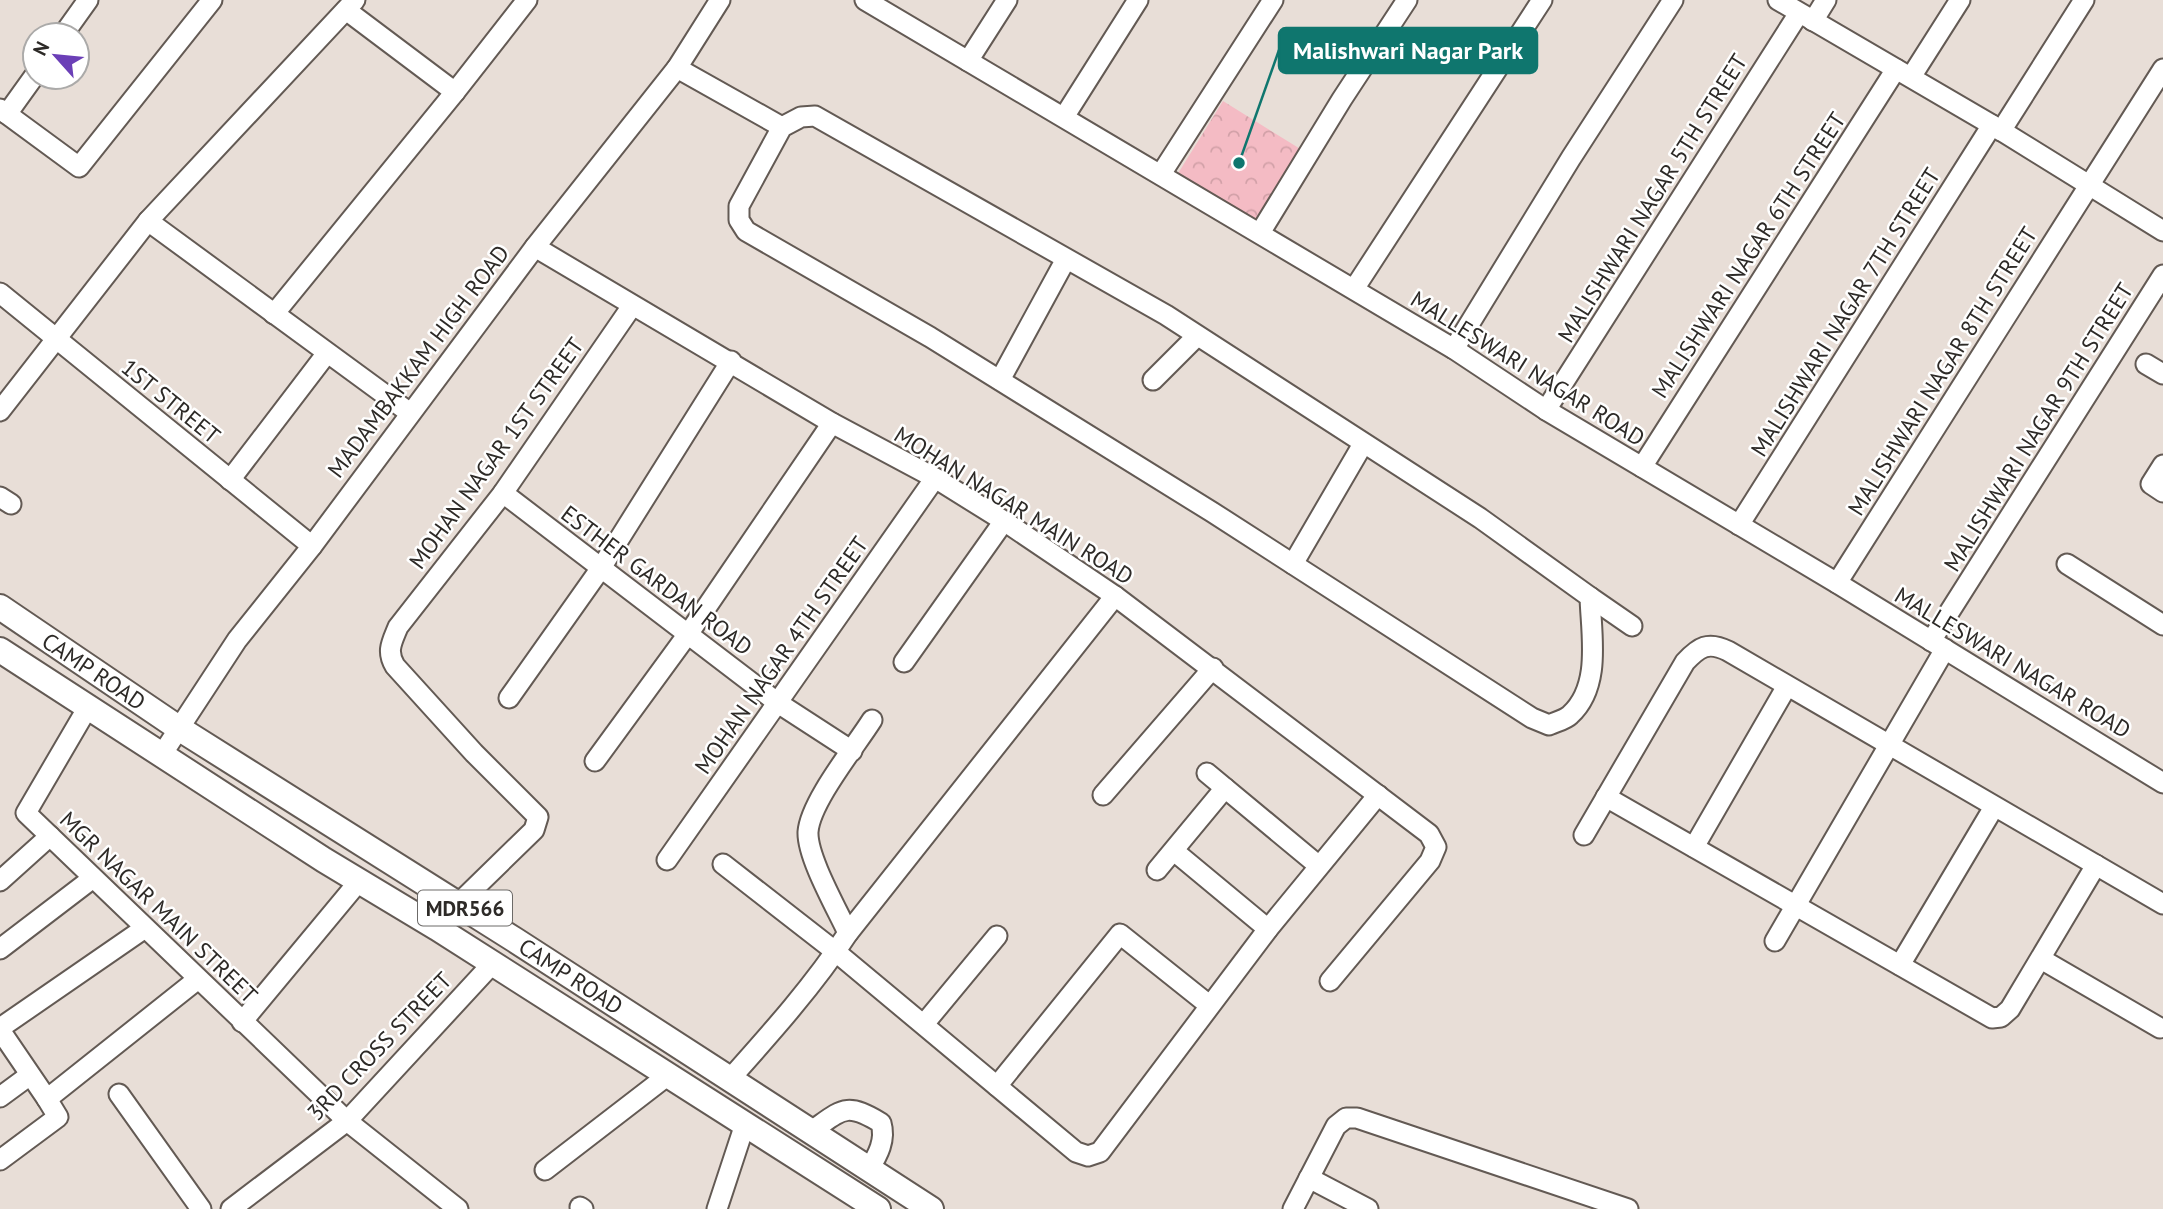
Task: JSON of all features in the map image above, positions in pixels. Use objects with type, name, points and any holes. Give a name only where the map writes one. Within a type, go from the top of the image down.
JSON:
[{"type":"main road","name":"CAMP ROAD","points":[[0,607],[180,729],[458,904],[931,1209]]},
{"type":"main road","name":"CAMP ROAD","points":[[0,650],[324,860],[360,880],[878,1209]]},
{"type":"street","points":[[73,21],[88,0]]},
{"type":"street","points":[[21,91],[4,111],[79,167],[212,0]]},
{"type":"street","points":[[274,314],[456,92],[527,0]]},
{"type":"street","name":"MADAMBAKKAM HIGH ROAD","points":[[161,756],[237,640],[312,545],[536,247],[677,68],[720,0]]},
{"type":"street","points":[[968,61],[1007,0]]},
{"type":"street","points":[[1064,117],[1138,0]]},
{"type":"street","points":[[1161,174],[1273,0]]},
{"type":"street","points":[[1260,233],[1342,99],[1407,0]]},
{"type":"street","points":[[1354,289],[1542,0]]},
{"type":"street","points":[[1454,349],[1571,158],[1673,0]]},
{"type":"street","points":[[1778,0],[1997,128],[2163,231]]},
{"type":"street","name":"MALISHWARI NAGAR 5TH STREET","points":[[1546,410],[1806,17],[1826,0]]},
{"type":"street","name":"MALISHWARI NAGAR 6TH STREET","points":[[1642,467],[1903,73],[1960,0]]},
{"type":"street","name":"MALISHWARI NAGAR 7TH STREET","points":[[1739,525],[1997,128],[2084,0]]},
{"type":"street","name":"MALLESWARI NAGAR ROAD","points":[[868,1],[1454,349],[1546,410],[1837,583],[2163,783]]},
{"type":"street","points":[[0,411],[148,221],[350,5],[456,92]]},
{"type":"street","points":[[677,68],[782,127]]},
{"type":"street","name":"MALISHWARI NAGAR 8TH STREET","points":[[1837,583],[2163,69]]},
{"type":"street","points":[[1590,597],[1594,652],[1586,692],[1569,716],[1549,725],[1532,718],[1000,380],[746,231],[739,220],[739,206],[782,127],[801,117],[815,116],[1166,315],[1480,519],[1632,626]]},
{"type":"street","points":[[148,221],[410,413]]},
{"type":"street","name":"MOHAN NAGAR MAIN ROAD","points":[[536,247],[632,306],[731,361],[832,423],[935,478],[1004,521],[1115,596],[1213,668],[1429,834],[1436,847],[1430,861],[1330,981]]},
{"type":"street","points":[[1000,380],[1066,258]]},
{"type":"street","name":"MALISHWARI NAGAR 9TH STREET","points":[[1775,941],[1889,746],[1938,645],[2163,275]]},
{"type":"street","name":"1ST STREET","points":[[0,293],[312,545]]},
{"type":"street","name":"MOHAN NAGAR 1ST STREET","points":[[458,904],[534,830],[538,817],[474,753],[395,667],[389,650],[398,627],[503,493],[632,306]]},
{"type":"street","points":[[1153,380],[1197,335]]},
{"type":"street","points":[[229,480],[327,353]]},
{"type":"street","points":[[509,698],[601,568],[731,361]]},
{"type":"street","points":[[595,761],[687,635],[832,423]]},
{"type":"street","points":[[1293,564],[1363,444]]},
{"type":"street","points":[[2163,465],[2151,484],[2163,492]]},
{"type":"street","name":"MOHAN NAGAR 4TH STREET","points":[[667,860],[935,478]]},
{"type":"street","name":"ESTHER GARDAN ROAD","points":[[503,493],[778,703],[852,751]]},
{"type":"street","points":[[904,662],[1004,521]]},
{"type":"street","points":[[2067,564],[2163,625]]},
{"type":"street","points":[[729,1080],[836,952],[848,933],[1115,596]]},
{"type":"street","points":[[1584,835],[1677,674],[1698,649],[1710,645],[1719,647],[2163,904]]},
{"type":"street","points":[[1103,794],[1213,668]]},
{"type":"street","points":[[1694,847],[1787,686]]},
{"type":"street","name":"MGR NAGAR MAIN STREET","points":[[88,707],[26,813],[347,1121],[458,1209]]},
{"type":"street","points":[[848,933],[810,848],[808,832],[813,810],[872,720]]},
{"type":"street","points":[[1208,773],[1320,866]]},
{"type":"street","points":[[1157,870],[1225,788]]},
{"type":"street","points":[[723,864],[836,952],[1076,1152],[1088,1156],[1100,1152],[1209,1004],[1378,795]]},
{"type":"street","points":[[1606,797],[1985,1015],[1996,1018],[2010,1009],[2096,865]]},
{"type":"street","points":[[1900,965],[1994,807]]},
{"type":"street","points":[[0,881],[50,836]]},
{"type":"street","points":[[1174,851],[1268,929]]},
{"type":"street","points":[[0,949],[93,878]]},
{"type":"street","points":[[242,1022],[360,880]]},
{"type":"street","points":[[0,1160],[58,1117],[0,1029],[145,928]]},
{"type":"street","points":[[997,1086],[1113,928],[1209,1004]]},
{"type":"street","points":[[924,1024],[998,936]]},
{"type":"street","points":[[2041,959],[2160,1028]]},
{"type":"street","name":"3RD CROSS STREET","points":[[231,1209],[347,1121],[492,964]]},
{"type":"street","points":[[47,1099],[198,979]]},
{"type":"street","points":[[0,1097],[30,1075]]},
{"type":"street","points":[[545,1170],[667,1076]]},
{"type":"street","points":[[119,1094],[201,1209]]},
{"type":"street","points":[[810,1132],[843,1111],[861,1111],[881,1124],[883,1133],[881,1145],[869,1169]]},
{"type":"street","points":[[1293,1209],[1336,1126],[1346,1118],[1357,1118],[1628,1209]]},
{"type":"street","points":[[717,1209],[746,1124]]},
{"type":"street","points":[[1309,1178],[1368,1209]]},
{"type":"green space","points":[[1223,101],[1302,150],[1253,229],[1177,175]]},
{"type":"place","name":"Malishwari Nagar Park","points":[[1239,163]]}]
